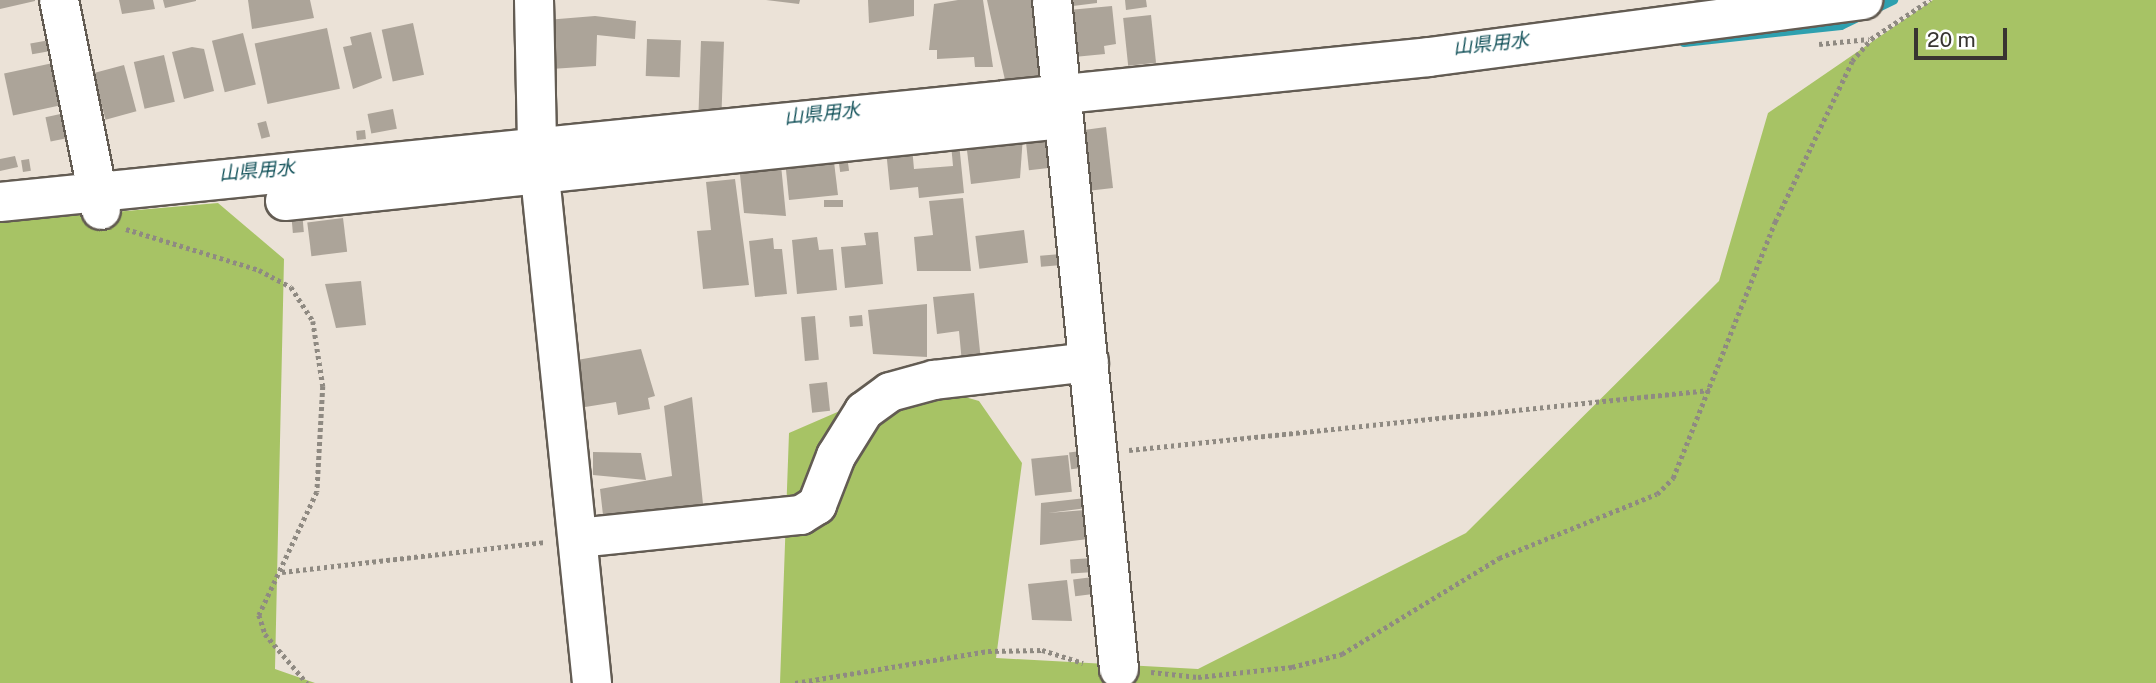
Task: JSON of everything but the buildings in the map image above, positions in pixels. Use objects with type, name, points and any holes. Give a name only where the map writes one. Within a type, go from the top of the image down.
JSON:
[{"type":"street","points":[[59,0],[100,200]]},
{"type":"street","points":[[534,0],[538,161],[592,683]]},
{"type":"street","points":[[1052,0],[1100,453],[1119,669]]},
{"type":"street","points":[[0,202],[100,200],[538,161],[1062,105],[1863,0]]},
{"type":"street","points":[[285,201],[538,161]]},
{"type":"street","points":[[578,538],[801,515],[817,505],[836,456],[864,411],[890,392],[934,380],[1089,362]]},
{"type":"path","points":[[795,683],[988,651],[1042,650],[1119,669],[1198,677],[1292,667],[1342,654],[1499,558],[1657,494],[1674,478],[1775,222],[1852,61],[1871,38],[1930,0]]},
{"type":"path","points":[[100,200],[128,230],[259,270],[290,287],[313,321],[323,386],[317,492],[259,615],[265,634],[307,683]]},
{"type":"path","points":[[1100,453],[1710,390]]},
{"type":"path","points":[[281,572],[578,538]]},
{"type":"green space","points":[[1933,0],[2156,0],[2156,683],[780,683],[789,433],[909,381],[979,401],[1022,463],[996,658],[1198,669],[1466,533],[1719,281],[1768,113]]},
{"type":"green space","points":[[218,203],[284,259],[275,669],[315,683],[0,683],[0,222]]},
{"type":"waterway","name":"山県用水","points":[[1684,42],[1841,25],[1893,0]]}]
